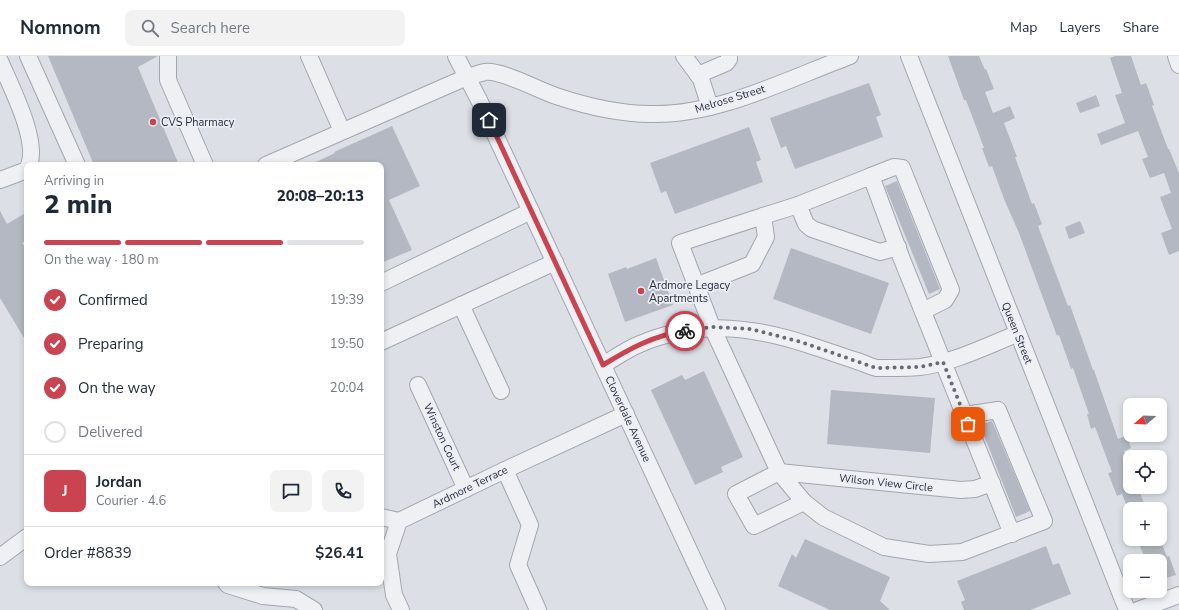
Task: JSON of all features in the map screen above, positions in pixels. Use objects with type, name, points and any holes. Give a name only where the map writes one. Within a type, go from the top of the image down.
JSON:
[{"type":"street","points":[[28,56],[76,162]]},
{"type":"street","points":[[168,56],[168,80],[204,162]]},
{"type":"street","points":[[309,56],[342,131]]},
{"type":"street","name":"Cloverdale Avenue","points":[[456,56],[480,100],[717,610]]},
{"type":"street","points":[[684,56],[701,79],[710,108]]},
{"type":"street","points":[[698,75],[726,63],[729,56]]},
{"type":"street","name":"Melrose Street","points":[[273,162],[467,77],[485,72],[499,73],[557,96],[592,106],[622,112],[651,114],[675,113],[710,108],[850,56]]},
{"type":"street","name":"Queen Street","points":[[909,56],[1017,334],[1127,610]]},
{"type":"street","points":[[1176,56],[1179,65]]},
{"type":"street","points":[[0,61],[20,107],[30,137],[32,158],[30,162]]},
{"type":"street","points":[[923,311],[945,300],[951,290],[902,168],[894,167],[798,205],[680,243],[712,327],[779,472],[804,502],[823,517],[884,547],[930,554],[962,552],[1044,522],[998,410],[965,415]]},
{"type":"street","points":[[0,180],[24,171]]},
{"type":"street","points":[[870,176],[1012,534]]},
{"type":"street","points":[[798,205],[806,224],[812,229],[880,252],[898,247]]},
{"type":"street","points":[[384,282],[531,211]]},
{"type":"street","points":[[696,286],[752,264],[766,237],[763,216]]},
{"type":"street","points":[[384,341],[555,262]]},
{"type":"street","points":[[461,305],[501,392]]},
{"type":"street","points":[[603,365],[638,344],[655,338],[678,332],[712,327],[751,329],[774,334],[876,368],[920,367],[943,362],[1017,334]]},
{"type":"street","name":"Winston Court","points":[[418,386],[466,489]]},
{"type":"street","name":"Ardmore Terrace","points":[[399,521],[626,414]]},
{"type":"street","points":[[505,470],[530,524],[518,565],[538,610]]},
{"type":"street","points":[[779,472],[736,494],[754,526],[804,502]]},
{"type":"street","name":"Wilson View Circle","points":[[779,472],[961,490],[975,489],[992,483]]},
{"type":"street","points":[[384,518],[399,521],[388,554],[394,595],[401,610]]},
{"type":"street","points":[[0,557],[24,539]]},
{"type":"street","points":[[231,586],[263,596],[296,599],[314,610]]},
{"type":"street","points":[[1138,610],[1179,595]]},
{"type":"building","points":[[48,56],[158,56],[138,67],[178,162],[93,162]]},
{"type":"building","points":[[948,56],[979,56],[994,89],[985,92],[993,113],[1010,106],[1015,118],[1004,123],[1032,204],[1034,203],[1042,224],[1038,226],[1068,306],[1070,305],[1118,439],[1123,437],[1123,442],[1129,442],[1131,448],[1123,450],[1123,494],[1141,494],[1143,502],[1125,502],[1122,494],[1117,496],[1108,473],[1112,472],[1095,427],[1091,429],[1087,414],[1089,414],[1073,368],[1071,369],[1059,335],[1057,336],[1019,233],[1004,199],[992,166],[989,167],[982,148],[984,148],[966,100],[964,100]]},
{"type":"building","points":[[1115,56],[1131,56],[1141,85],[1146,83],[1154,105],[1152,106],[1168,149],[1179,173],[1179,251],[1169,255],[1161,233],[1172,229],[1160,197],[1171,193],[1164,173],[1150,178],[1142,159],[1148,157],[1138,131],[1101,145],[1097,134],[1125,123],[1115,95],[1122,93],[1110,58]]},
{"type":"building","points":[[869,83],[881,115],[876,117],[883,137],[795,169],[786,146],[781,148],[770,118]]},
{"type":"building","points":[[1096,95],[1100,106],[1080,113],[1076,103]]},
{"type":"building","points":[[392,126],[420,186],[389,200],[412,250],[384,262],[384,162],[316,162],[335,153],[334,152]]},
{"type":"building","points":[[749,127],[761,160],[756,162],[763,182],[675,214],[666,191],[661,193],[650,163]]},
{"type":"building","points":[[897,181],[940,289],[929,294],[885,186]]},
{"type":"building","points":[[0,211],[7,224],[24,214],[24,242],[22,243],[24,246],[24,338],[0,298]]},
{"type":"building","points":[[1080,221],[1085,233],[1069,239],[1065,227]]},
{"type":"building","points":[[791,248],[889,283],[871,334],[773,299]]},
{"type":"building","name":"Ardmore Legacy Apartments","points":[[656,258],[673,305],[625,322],[608,274],[626,267],[627,269]]},
{"type":"building","points":[[704,371],[743,457],[721,467],[723,472],[695,485],[651,390],[682,375],[685,380]]},
{"type":"building","points":[[831,390],[935,398],[930,453],[827,444]]},
{"type":"building","points":[[992,421],[1030,511],[1016,517],[980,425]]},
{"type":"building","points":[[805,539],[890,577],[880,601],[890,610],[830,610],[778,586],[792,554],[796,558]]},
{"type":"building","points":[[1046,546],[1053,565],[1059,563],[1071,594],[1030,610],[964,610],[961,602],[965,600],[957,581]]},
{"type":"building","points":[[1140,546],[1163,546],[1166,554],[1143,554]]},
{"type":"building","points":[[1169,556],[1176,575],[1167,578],[1167,557]]},
{"type":"way so far","points":[[685,331],[712,327],[751,329],[801,342],[876,368],[920,367],[943,362],[968,424]]},
{"type":"place","name":"CVS Pharmacy","points":[[153,122]]},
{"type":"place","name":"Ardmore Legacy Apartments","points":[[641,291]]},
{"type":"route","points":[[489,120],[603,365],[638,344],[655,338],[685,331]]}]
